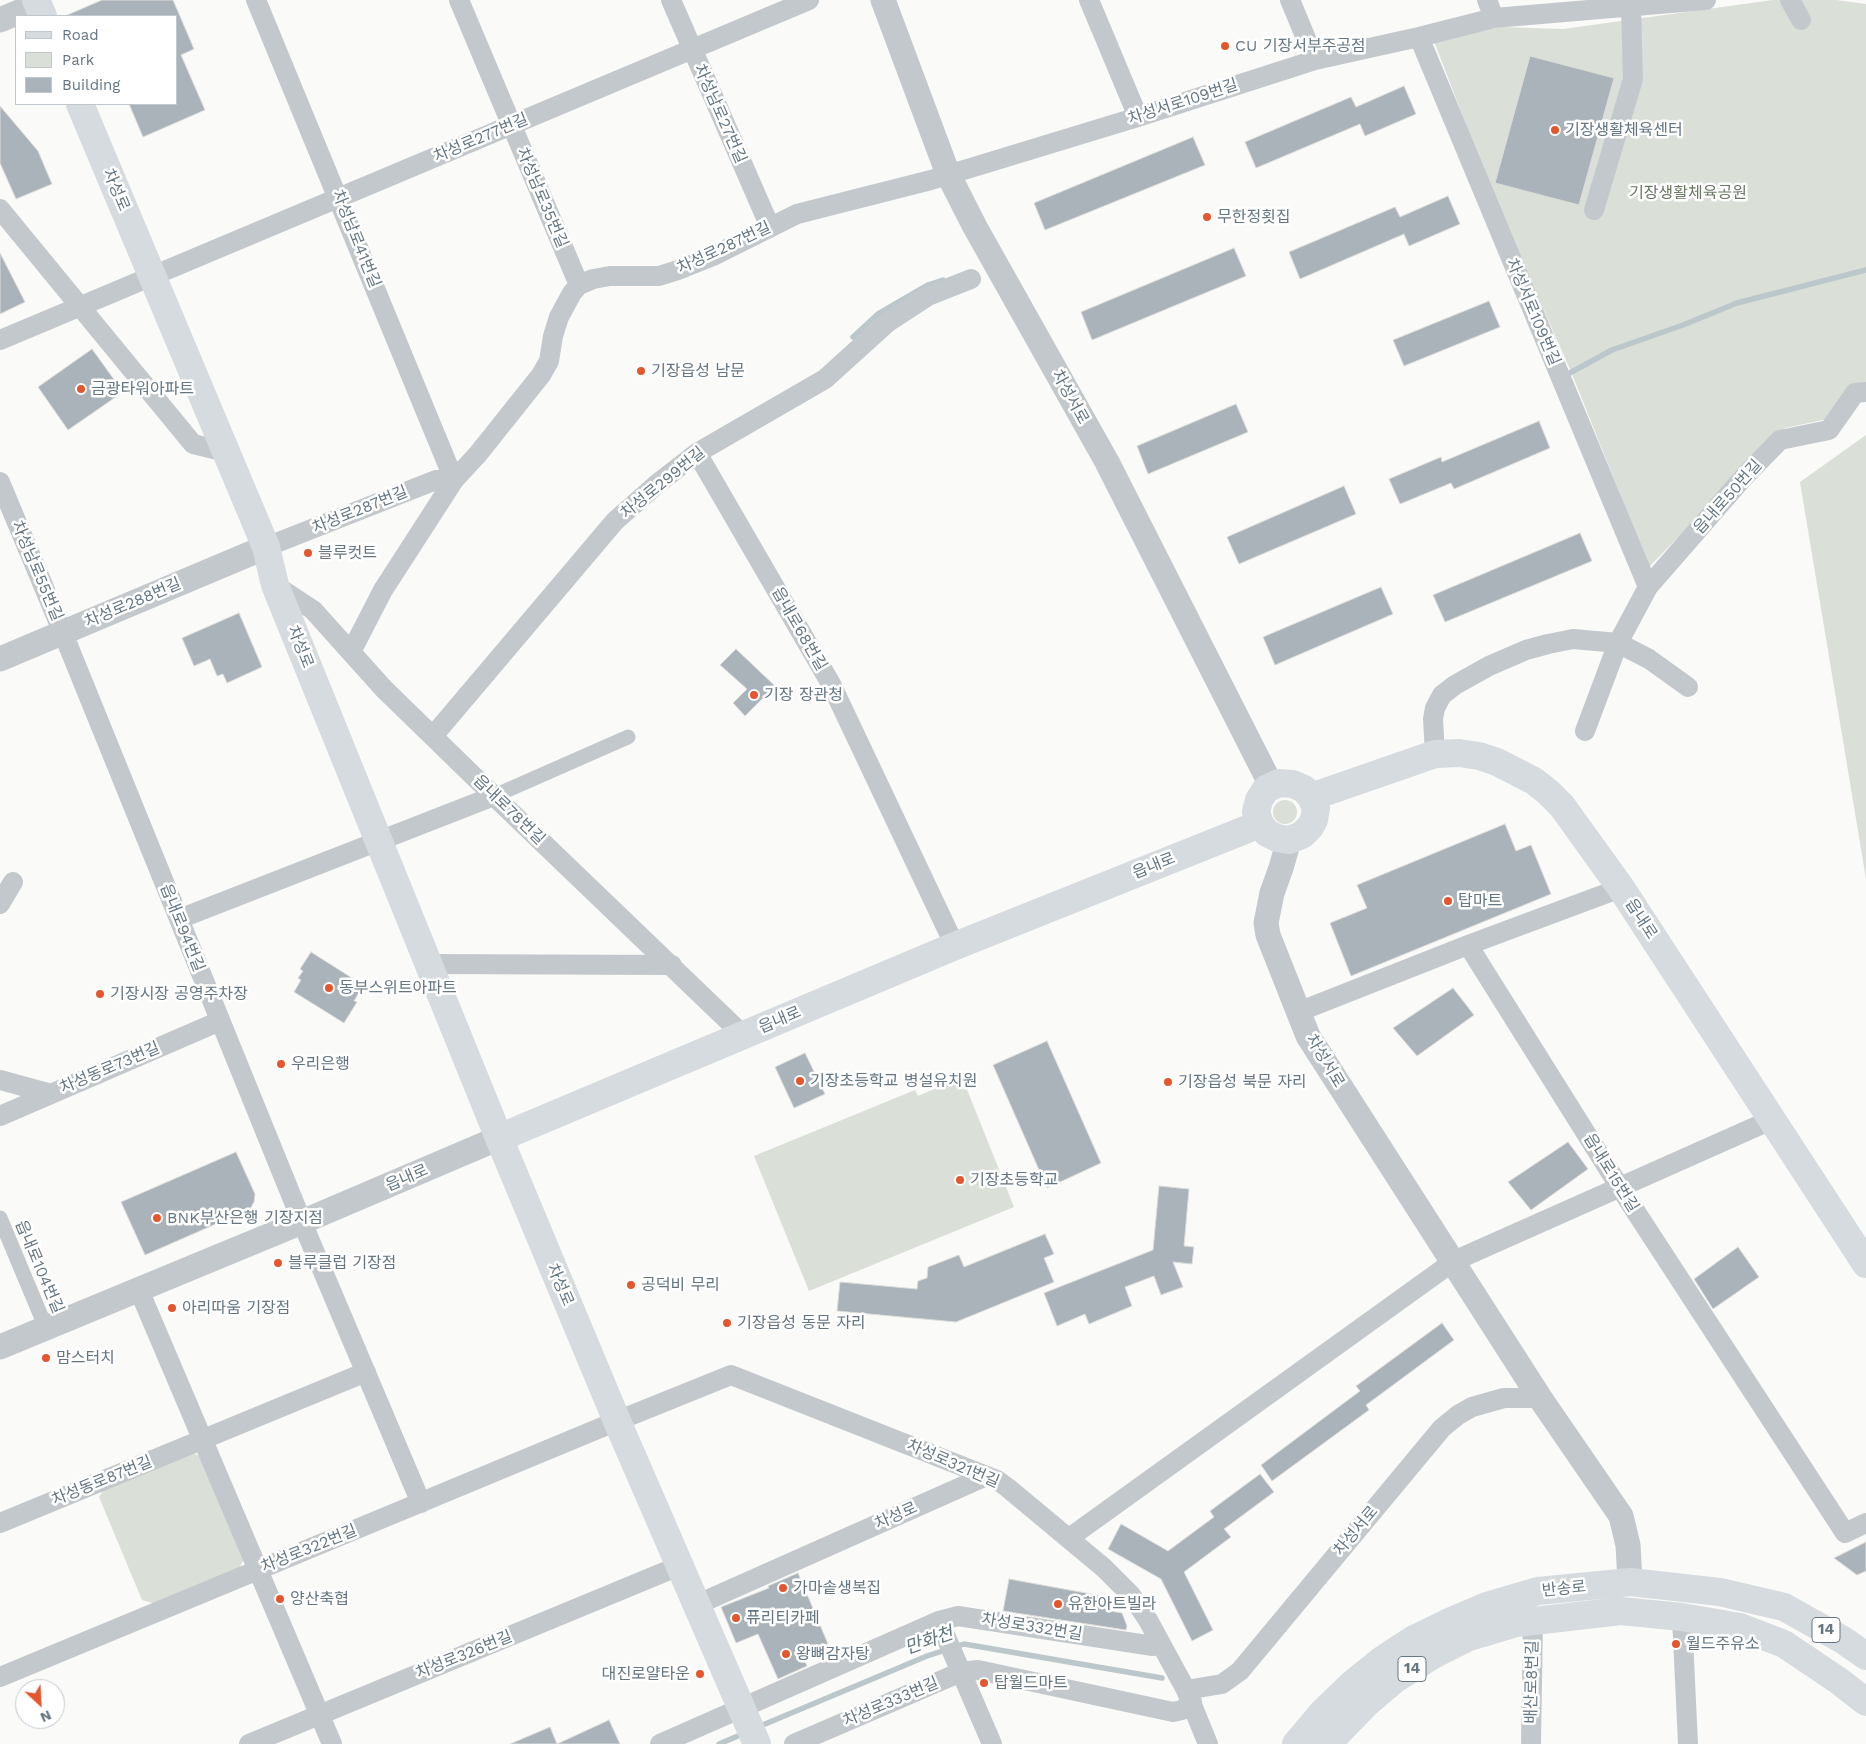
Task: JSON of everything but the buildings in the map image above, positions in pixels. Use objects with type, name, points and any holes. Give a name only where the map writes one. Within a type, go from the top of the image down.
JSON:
[{"type":"main road","name":"차성로","points":[[80,105],[266,547],[275,585],[380,840],[499,1138],[617,1421],[757,1744]]},
{"type":"main road","name":"읍내로","points":[[1311,797],[1435,754],[1459,753],[1479,756],[1514,770],[1534,781],[1548,792],[1562,806],[1621,888],[1866,1264]]},
{"type":"main road","points":[[1279,784],[1293,784],[1304,789],[1311,797],[1316,808],[1314,820],[1302,835],[1289,840],[1277,838],[1267,833],[1260,824],[1256,812],[1259,800],[1266,789],[1279,784]]},
{"type":"main road","name":"읍내로","points":[[499,1138],[955,946],[1260,824]]},
{"type":"main road","name":"반송로","points":[[1296,1744],[1322,1712],[1351,1685],[1382,1660],[1414,1639],[1446,1623],[1488,1606],[1538,1591],[1630,1582],[1720,1592],[1784,1607],[1843,1640],[1866,1656]]},
{"type":"main road","name":"반송로","points":[[1326,1744],[1368,1702],[1394,1680],[1433,1655],[1469,1637],[1533,1620],[1621,1612],[1682,1617],[1740,1627],[1784,1644],[1839,1681],[1866,1702]]},
{"type":"street","name":"차성남로41번길","points":[[256,0],[454,480]]},
{"type":"street","name":"차성남로35번길","points":[[459,0],[579,286]]},
{"type":"street","name":"차성남로27번길","points":[[671,0],[691,50],[770,227]]},
{"type":"street","name":"차성로277번길","points":[[152,277],[809,0]]},
{"type":"street","name":"차성서로","points":[[883,0],[948,174],[975,227],[1107,462],[1272,787]]},
{"type":"street","points":[[1089,0],[1138,117]]},
{"type":"street","points":[[1290,0],[1315,60]]},
{"type":"street","name":"차성서로109번길","points":[[948,174],[1138,117],[1315,60],[1419,37],[1490,9],[1631,6],[1706,0]]},
{"type":"street","points":[[1790,0],[1801,20]]},
{"type":"street","points":[[0,20],[41,5]]},
{"type":"street","points":[[1594,210],[1633,79],[1631,6]]},
{"type":"street","name":"차성서로109번길","points":[[1419,37],[1648,587]]},
{"type":"street","name":"차성로287번길","points":[[579,286],[593,279],[610,276],[659,276],[713,256],[797,214],[948,174]]},
{"type":"street","points":[[0,208],[193,444],[226,452]]},
{"type":"street","points":[[0,340],[152,277]]},
{"type":"street","name":"차성로299번길","points":[[433,736],[615,521],[657,484],[697,453],[825,378],[888,322],[928,296],[971,279]]},
{"type":"street","points":[[351,652],[383,590],[454,480],[478,454],[541,375],[549,361],[553,336],[559,317],[572,293],[579,286]]},
{"type":"street","name":"읍내로50번길","points":[[1585,731],[1618,643],[1648,587],[1743,478],[1780,440],[1830,430],[1855,393],[1866,392]]},
{"type":"street","name":"읍내로68번길","points":[[697,453],[832,684],[955,946]]},
{"type":"street","name":"차성로287번길","points":[[266,547],[436,480],[454,480]]},
{"type":"street","name":"차성남로55번길","points":[[0,482],[63,633]]},
{"type":"street","name":"차성로288번길","points":[[0,660],[266,547]]},
{"type":"street","name":"읍내로78번길","points":[[275,585],[313,610],[378,682],[743,1035]]},
{"type":"street","name":"읍내로94번길","points":[[63,633],[302,1222]]},
{"type":"street","points":[[1435,754],[1435,708],[1442,695],[1455,685],[1503,659],[1548,644],[1573,639],[1618,643],[1649,659],[1688,687]]},
{"type":"street","points":[[179,919],[494,796],[628,737]]},
{"type":"street","name":"차성서로","points":[[1289,840],[1272,893],[1266,923],[1268,935],[1308,1036],[1454,1261],[1540,1398],[1620,1516],[1628,1545],[1630,1582]]},
{"type":"street","points":[[0,904],[7,885]]},
{"type":"street","points":[[1298,1012],[1468,945],[1621,888]]},
{"type":"street","name":"읍내로15번길","points":[[1468,945],[1619,1186],[1844,1533],[1866,1523]]},
{"type":"street","points":[[429,964],[672,965]]},
{"type":"street","name":"차성동로73번길","points":[[0,1116],[220,1021]]},
{"type":"street","points":[[0,1080],[51,1094]]},
{"type":"street","points":[[1068,1538],[1454,1261],[1619,1186],[1772,1120]]},
{"type":"street","name":"읍내로","points":[[0,1347],[499,1138]]},
{"type":"street","name":"읍내로104번길","points":[[0,1218],[46,1328]]},
{"type":"street","points":[[302,1222],[421,1503]]},
{"type":"street","points":[[139,1290],[332,1744]]},
{"type":"street","name":"차성동로87번길","points":[[0,1523],[366,1372]]},
{"type":"street","name":"차성로321번길","points":[[617,1421],[732,1375],[997,1480],[1104,1568],[1131,1595],[1148,1620],[1189,1696],[1208,1744]]},
{"type":"street","name":"차성서로","points":[[1189,1696],[1222,1684],[1240,1671],[1442,1428],[1458,1414],[1472,1407],[1504,1398],[1540,1398]]},
{"type":"street","name":"차성로322번길","points":[[0,1677],[617,1421]]},
{"type":"street","name":"차성로","points":[[696,1605],[986,1476]]},
{"type":"street","name":"차성로326번길","points":[[248,1744],[679,1566]]},
{"type":"street","name":"차성로332번길","points":[[660,1744],[744,1713],[942,1627],[958,1616],[1153,1646],[1160,1642]]},
{"type":"street","points":[[1682,1617],[1688,1744]]},
{"type":"street","name":"배산로8번길","points":[[1531,1744],[1533,1620]]},
{"type":"street","points":[[942,1627],[992,1744]]},
{"type":"street","name":"차성로333번길","points":[[794,1744],[958,1666],[1173,1712],[1182,1710],[1189,1696]]},
{"type":"green space","name":"기장생활체육공원","points":[[1773,0],[1836,0],[1866,4],[1866,389],[1837,417],[1785,428],[1649,567],[1572,374],[1489,185],[1434,41],[1501,27],[1563,29]]},
{"type":"green space","points":[[1866,435],[1866,879],[1800,482]]},
{"type":"green space","points":[[1285,800],[1294,803],[1297,812],[1294,821],[1285,824],[1276,821],[1273,812],[1276,803]]},
{"type":"green space","points":[[962,1077],[1014,1207],[809,1291],[754,1156],[915,1090],[918,1096]]},
{"type":"green space","points":[[186,1451],[204,1457],[245,1556],[239,1569],[156,1604],[142,1600],[99,1497],[106,1486]]},
{"type":"waterway","points":[[1568,374],[1612,350],[1683,325],[1737,303],[1866,270]]},
{"type":"waterway","points":[[853,337],[878,314],[928,285],[943,280]]},
{"type":"waterway","name":"만화천","points":[[758,1727],[927,1656],[964,1644],[1162,1678]]},
{"type":"waterway","name":"만화천","points":[[719,1744],[745,1733]]},
{"type":"place","name":"CU 기장서부주공점","points":[[1225,46]]},
{"type":"place","name":"기장생활체육센터","points":[[1555,130]]},
{"type":"place","name":"무한정횟집","points":[[1207,217]]},
{"type":"place","name":"기장읍성 남문","points":[[641,371]]},
{"type":"place","name":"금광타워아파트","points":[[81,389]]},
{"type":"place","name":"블루컷트","points":[[308,553]]},
{"type":"place","name":"기장 장관청","points":[[754,695]]},
{"type":"place","name":"탑마트","points":[[1448,901]]},
{"type":"place","name":"동부스위트아파트","points":[[329,988]]},
{"type":"place","name":"기장시장 공영주차장","points":[[100,994]]},
{"type":"place","name":"우리은행","points":[[281,1064]]},
{"type":"place","name":"기장초등학교 병설유치원","points":[[800,1081]]},
{"type":"place","name":"기장읍성 북문 자리","points":[[1168,1082]]},
{"type":"place","name":"기장초등학교","points":[[960,1180]]},
{"type":"place","name":"BNK부산은행 기장지점","points":[[157,1218]]},
{"type":"place","name":"블루클럽 기장점","points":[[278,1263]]},
{"type":"place","name":"공덕비 무리","points":[[631,1285]]},
{"type":"place","name":"아리따움 기장점","points":[[172,1308]]},
{"type":"place","name":"기장읍성 동문 자리","points":[[727,1323]]},
{"type":"place","name":"맘스터치","points":[[46,1358]]},
{"type":"place","name":"가마솥생복집","points":[[783,1588]]},
{"type":"place","name":"양산축협","points":[[280,1599]]},
{"type":"place","name":"유한아트빌라","points":[[1058,1604]]},
{"type":"place","name":"퓨리티카페","points":[[736,1618]]},
{"type":"place","name":"월드주유소","points":[[1676,1644]]},
{"type":"place","name":"왕뼈감자탕","points":[[786,1654]]},
{"type":"place","name":"대진로얄타운","points":[[700,1674]]},
{"type":"place","name":"탑월드마트","points":[[984,1683]]}]
